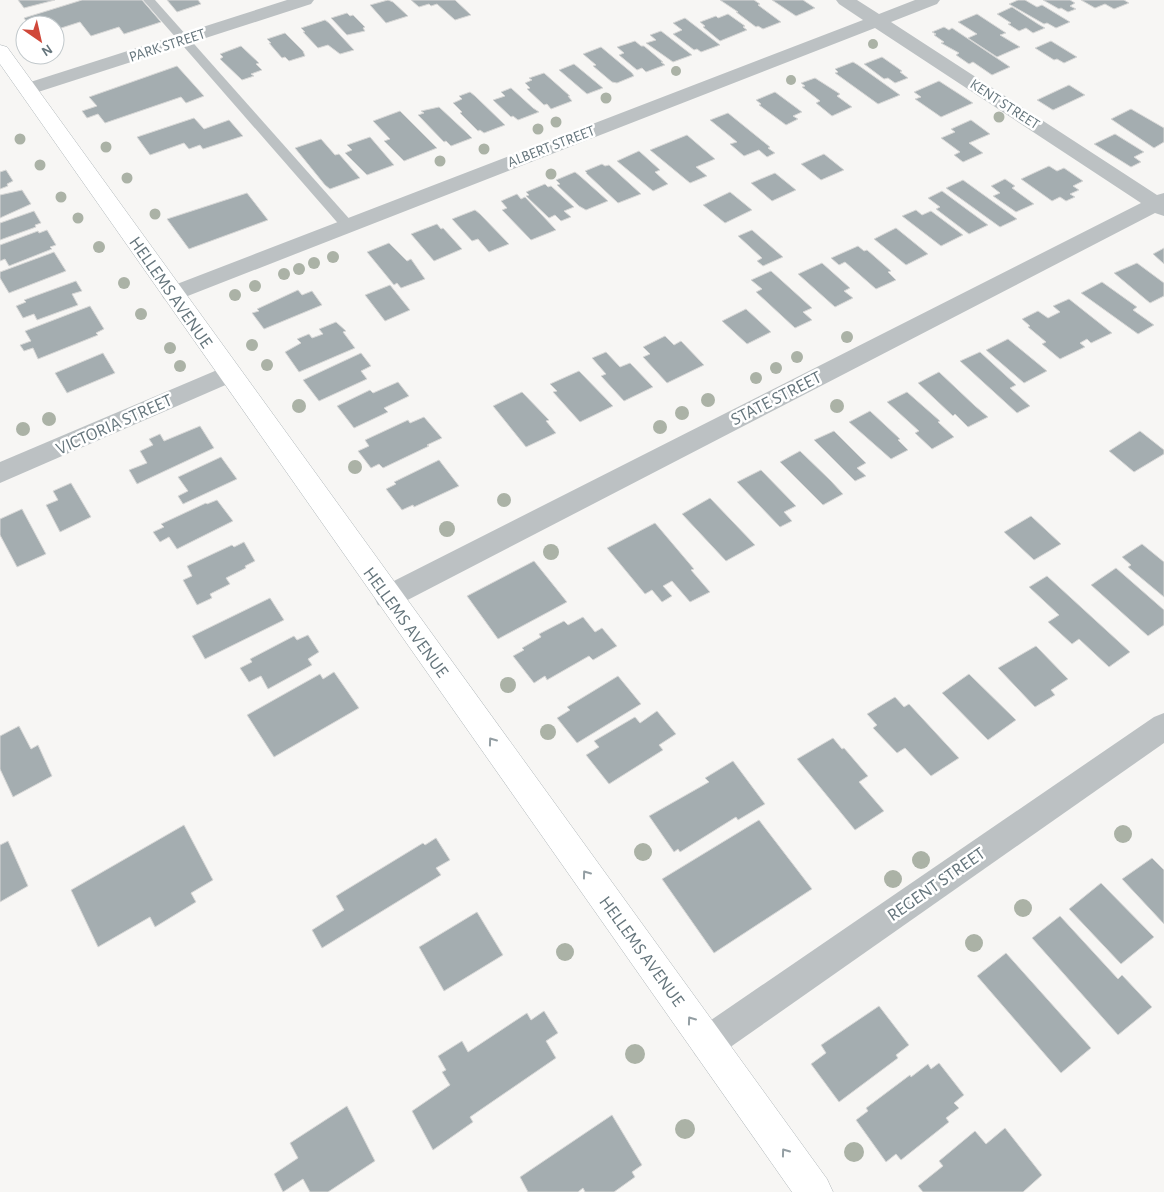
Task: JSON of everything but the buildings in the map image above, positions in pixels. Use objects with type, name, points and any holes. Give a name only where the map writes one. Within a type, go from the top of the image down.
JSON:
[{"type":"street","name":"PARK STREET","points":[[28,89],[306,0]]},
{"type":"street","name":"KENT STREET","points":[[846,0],[1161,204]]},
{"type":"street","name":"ALBERT STREET","points":[[172,294],[931,0]]},
{"type":"street","name":"HELLEMS AVENUE","points":[[2,57],[28,89],[229,374],[814,1192]]},
{"type":"street","name":"STATE STREET","points":[[388,597],[1161,204]]},
{"type":"street","name":"VICTORIA STREET","points":[[0,473],[229,374]]},
{"type":"street","name":"REGENT STREET","points":[[707,1043],[1164,726]]},
{"type":"lane","points":[[149,0],[348,226]]}]
